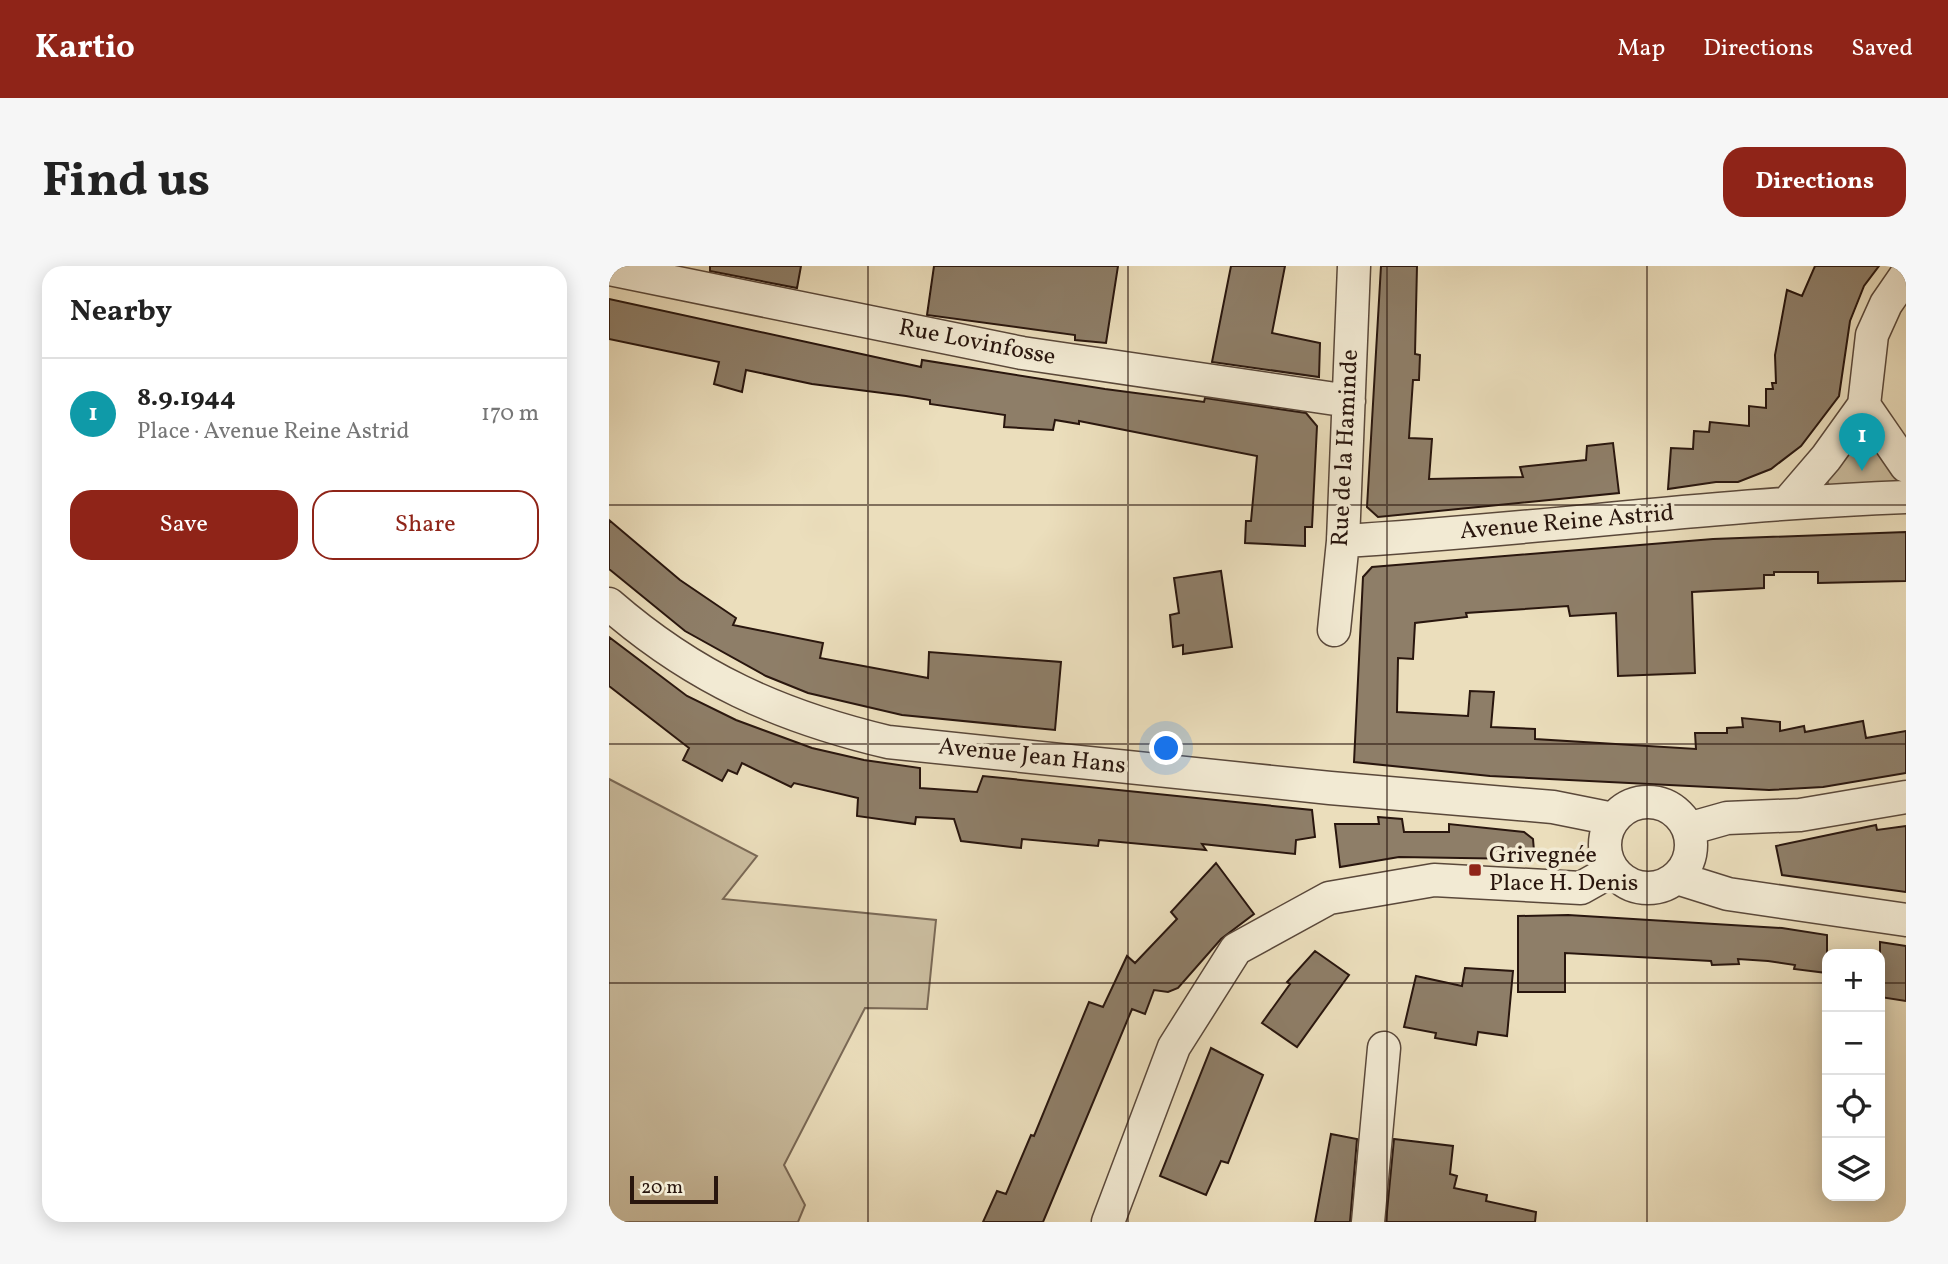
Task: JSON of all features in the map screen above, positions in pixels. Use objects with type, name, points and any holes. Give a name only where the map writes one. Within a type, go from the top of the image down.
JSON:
[{"type":"street","name":"Rue de la Haminde","points":[[1334,630],[1343,541],[1354,266]]},
{"type":"street","name":"Rue Lovinfosse","points":[[609,269],[1022,354],[1349,401]]},
{"type":"street","points":[[1789,502],[1826,458],[1864,405],[1872,335],[1886,304],[1906,275]]},
{"type":"street","points":[[1864,405],[1906,466]]},
{"type":"street","name":"Avenue Reine Astrid","points":[[1343,541],[1472,533],[1789,502],[1906,497]]},
{"type":"street","name":"Avenue Jean Hans","points":[[609,604],[631,623],[718,682],[824,727],[888,742],[1330,788],[1553,807],[1613,819]]},
{"type":"street","points":[[1688,829],[1727,818],[1800,815],[1906,797]]},
{"type":"street","points":[[1659,803],[1677,813],[1688,829],[1692,844],[1687,864],[1677,878],[1656,888],[1632,886],[1613,870],[1605,853],[1606,835],[1613,819],[1633,805],[1659,803]]},
{"type":"street","points":[[1108,1222],[1174,1047],[1236,949],[1329,898],[1434,880],[1581,887],[1613,870]]},
{"type":"street","points":[[1677,878],[1728,894],[1906,920]]},
{"type":"street","points":[[1368,1222],[1384,1048]]},
{"type":"shaded area","points":[[1866,430],[1904,481],[1901,485],[1830,487],[1826,479]]},
{"type":"shaded area","points":[[609,779],[757,856],[723,899],[936,920],[927,1009],[865,1008],[784,1165],[805,1205],[798,1222],[609,1222]]},
{"type":"building","points":[[710,266],[801,266],[797,288],[710,271]]},
{"type":"building","points":[[934,266],[1118,266],[1106,343],[1075,340],[1075,335],[927,315]]},
{"type":"building","points":[[1231,266],[1285,266],[1272,333],[1320,343],[1319,377],[1212,362]]},
{"type":"building","points":[[1381,266],[1417,266],[1415,354],[1420,355],[1419,380],[1413,380],[1409,438],[1432,439],[1429,479],[1523,477],[1520,467],[1586,460],[1587,446],[1613,443],[1619,493],[1378,517],[1367,507]]},
{"type":"building","points":[[1815,266],[1879,266],[1864,286],[1850,321],[1839,396],[1801,446],[1771,469],[1738,482],[1716,482],[1668,489],[1671,448],[1693,449],[1694,431],[1709,432],[1710,422],[1749,426],[1749,406],[1766,408],[1766,389],[1773,389],[1772,383],[1776,383],[1775,355],[1787,290],[1802,296]]},
{"type":"building","points":[[609,299],[921,367],[922,360],[1105,389],[1204,402],[1205,398],[1306,413],[1317,426],[1312,527],[1305,527],[1305,546],[1245,543],[1246,521],[1251,521],[1257,456],[1079,421],[1079,424],[1055,420],[1053,430],[1004,427],[1005,415],[930,404],[930,400],[906,396],[812,384],[746,370],[742,392],[714,384],[719,362],[609,339]]},
{"type":"building","points":[[609,520],[680,580],[736,618],[733,625],[823,643],[820,658],[928,678],[929,652],[1061,662],[1055,730],[902,715],[808,693],[766,676],[685,631],[609,569]]},
{"type":"building","points":[[1906,532],[1906,581],[1818,583],[1818,572],[1774,572],[1774,575],[1764,575],[1764,588],[1692,592],[1695,673],[1618,676],[1616,613],[1570,616],[1568,606],[1466,613],[1467,617],[1415,623],[1413,659],[1398,658],[1397,712],[1468,716],[1470,691],[1494,692],[1491,727],[1535,729],[1535,739],[1696,749],[1695,733],[1727,733],[1727,728],[1743,727],[1742,718],[1780,722],[1780,731],[1804,726],[1805,732],[1863,721],[1866,738],[1906,731],[1906,773],[1823,787],[1769,790],[1490,776],[1354,762],[1363,577],[1372,567],[1713,539]]},
{"type":"building","points":[[1221,571],[1232,647],[1183,654],[1183,645],[1173,647],[1170,615],[1179,613],[1174,578]]},
{"type":"building","points":[[609,637],[687,696],[736,720],[812,748],[864,760],[920,768],[920,788],[977,792],[983,776],[1312,810],[1315,837],[1296,840],[1295,854],[1202,844],[1206,850],[1099,840],[1098,846],[1022,839],[1021,848],[961,841],[954,819],[916,817],[915,824],[857,816],[858,798],[794,783],[791,787],[742,763],[737,774],[728,770],[722,781],[683,760],[689,748],[609,686]]},
{"type":"building","points":[[1378,817],[1402,819],[1404,832],[1449,832],[1449,824],[1524,832],[1533,839],[1534,851],[1530,858],[1523,859],[1399,857],[1340,867],[1335,824],[1379,824]]},
{"type":"building","points":[[1876,825],[1877,830],[1906,826],[1906,892],[1782,875],[1776,846]]},
{"type":"building","points":[[1216,863],[1254,914],[1221,939],[1178,988],[1168,992],[1154,990],[1145,1014],[1132,1009],[1043,1222],[983,1222],[997,1191],[1006,1194],[1031,1135],[1034,1136],[1089,1002],[1103,1007],[1127,956],[1135,963],[1177,919],[1171,912]]},
{"type":"building","points":[[1568,915],[1782,928],[1827,935],[1827,949],[1822,949],[1822,972],[1794,969],[1795,965],[1768,961],[1738,959],[1739,964],[1712,965],[1711,961],[1565,953],[1565,992],[1518,992],[1518,916]]},
{"type":"building","points":[[1880,942],[1906,946],[1906,1001],[1885,998],[1885,949],[1880,949]]},
{"type":"building","points":[[1315,951],[1349,975],[1297,1047],[1262,1023],[1290,984],[1287,982]]},
{"type":"building","points":[[1465,968],[1513,971],[1507,1036],[1478,1032],[1476,1045],[1435,1038],[1436,1033],[1404,1027],[1416,976],[1462,986]]},
{"type":"building","points":[[1211,1048],[1263,1075],[1228,1163],[1221,1161],[1206,1195],[1160,1176]]},
{"type":"building","points":[[1331,1134],[1357,1139],[1350,1222],[1315,1222]]},
{"type":"building","points":[[1394,1139],[1453,1146],[1450,1174],[1457,1176],[1454,1188],[1487,1195],[1486,1201],[1536,1212],[1535,1222],[1386,1222]]},
{"type":"place","name":"8.9.1944","points":[[1862,471]]},
{"type":"place","name":"Grivegnée Place H. Denis","points":[[1475,870]]}]
